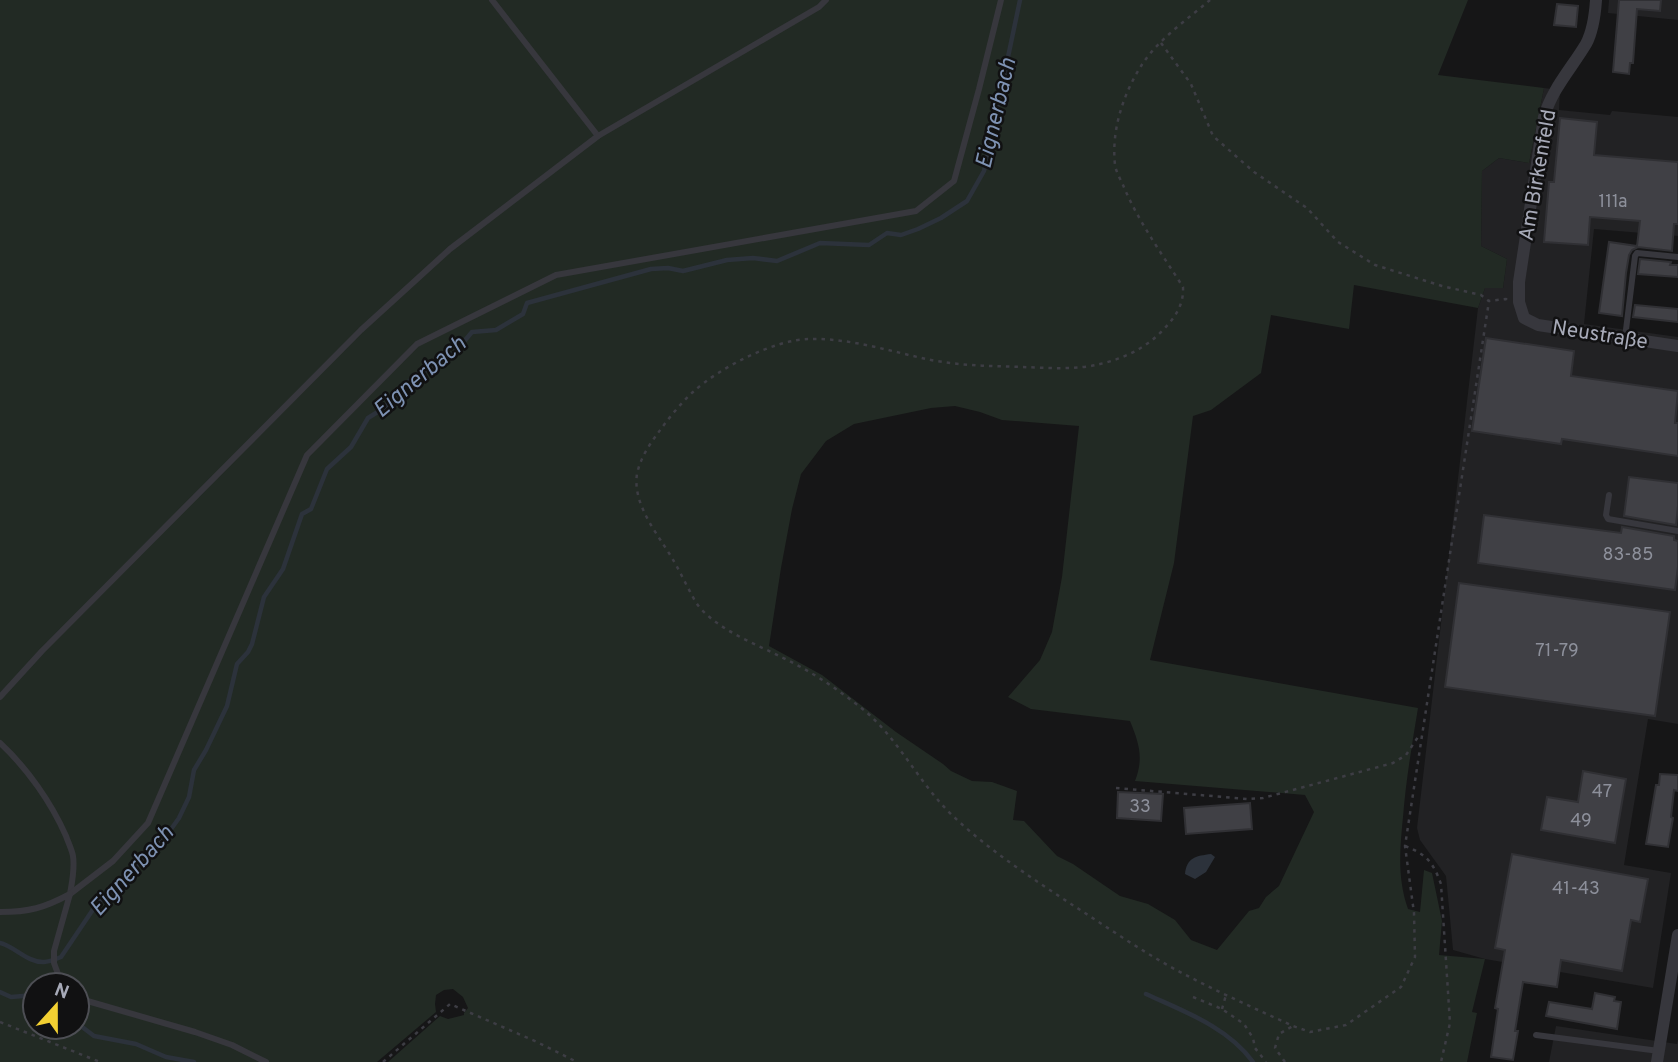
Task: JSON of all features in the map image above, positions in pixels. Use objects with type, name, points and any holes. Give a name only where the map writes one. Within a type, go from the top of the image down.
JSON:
[{"type":"street","name":"Am Birkenfeld","points":[[1524,318],[1519,302],[1519,282],[1544,117],[1548,102],[1586,44],[1595,16],[1596,0]]},
{"type":"street","name":"Neustraße","points":[[1524,318],[1538,324],[1678,346]]},
{"type":"street","points":[[1658,1057],[1678,934]]},
{"type":"lane","points":[[492,0],[598,136]]},
{"type":"lane","points":[[0,698],[42,651],[360,330],[450,249],[598,136],[819,7],[826,0]]},
{"type":"lane","points":[[0,912],[20,912],[48,906],[70,894],[113,861],[148,823],[307,455],[417,344],[555,275],[916,211],[954,181],[1001,0]]},
{"type":"lane","points":[[1625,338],[1634,256],[1637,253],[1678,257]]},
{"type":"lane","points":[[1609,495],[1606,515],[1608,519],[1678,531]]},
{"type":"lane","points":[[0,743],[13,755],[47,801],[73,854],[74,872],[70,894],[54,951],[57,971]]},
{"type":"lane","points":[[91,1002],[195,1032],[232,1045],[267,1062]]},
{"type":"lane","points":[[1536,1035],[1658,1057]]},
{"type":"path","points":[[1210,0],[1161,43],[1144,62],[1120,109],[1115,134],[1115,166],[1127,195],[1145,229],[1183,287],[1184,298],[1180,309],[1166,328],[1149,344],[1128,354],[1097,365],[1051,369],[967,365],[829,340],[794,340],[759,352],[709,379],[692,393],[650,444],[636,480],[639,501],[644,511],[704,613],[738,636],[818,677],[866,712],[888,734],[935,799],[990,849],[1122,937],[1178,971],[1293,1026],[1310,1032],[1346,1025],[1401,988],[1415,957],[1414,913],[1405,846],[1489,301]]},
{"type":"path","points":[[1161,43],[1191,84],[1213,136],[1254,172],[1307,208],[1338,242],[1375,265],[1481,295],[1489,301],[1506,299],[1524,318]]},
{"type":"path","points":[[1116,788],[1234,798],[1263,797],[1393,763],[1410,751],[1423,731]]},
{"type":"path","points":[[1405,846],[1428,859],[1441,884],[1450,1023],[1441,1062]]},
{"type":"path","points":[[1222,1009],[1226,995]]},
{"type":"path","points":[[1194,997],[1222,1009],[1244,1024],[1253,1038],[1255,1048],[1266,1062]]},
{"type":"path","points":[[383,1062],[450,1004],[577,1062]]},
{"type":"path","points":[[0,1022],[100,1062]]},
{"type":"path","points":[[1285,1062],[1275,1048],[1279,1034],[1293,1026]]},
{"type":"shaded area","points":[[0,0],[1468,0],[1438,75],[1544,88],[1529,163],[1499,158],[1482,171],[1481,246],[1507,259],[1503,288],[1485,288],[1478,308],[1354,285],[1349,329],[1271,315],[1261,373],[1211,410],[1193,416],[1174,563],[1150,660],[1418,708],[1402,829],[1402,886],[1408,909],[1420,912],[1424,870],[1432,873],[1442,921],[1439,955],[1485,959],[1472,1012],[1477,1013],[1467,1062],[388,1062],[440,1016],[448,1019],[464,1015],[468,1008],[463,997],[453,989],[436,995],[436,1012],[377,1062],[0,1062]],"holes":[[[955,406],[1002,420],[1079,426],[1062,577],[1052,632],[1040,660],[1008,697],[1031,709],[1130,721],[1139,751],[1135,781],[1305,795],[1314,812],[1279,886],[1266,897],[1259,908],[1249,911],[1217,950],[1191,940],[1175,920],[1148,904],[1120,896],[1057,856],[1024,821],[1013,820],[1017,791],[992,782],[972,781],[951,771],[822,675],[769,646],[781,568],[801,474],[826,441],[854,424],[931,408]]]},
{"type":"shaded area","points":[[1609,0],[1678,0],[1678,20],[1608,13]]},
{"type":"shaded area","points":[[1544,88],[1560,90],[1559,110],[1610,115],[1612,111],[1678,117],[1678,236],[1594,229],[1584,324],[1678,337],[1678,724],[1648,719],[1624,865],[1671,873],[1653,988],[1485,959],[1453,950],[1446,876],[1420,840],[1417,828],[1478,308],[1485,288],[1503,288],[1507,259],[1481,246],[1482,171],[1499,158],[1529,163]]},
{"type":"shaded area","points":[[1211,854],[1215,857],[1206,872],[1195,879],[1185,874],[1193,858]]},
{"type":"shaded area","points":[[1556,1026],[1677,1044],[1678,1040],[1678,1062],[1549,1062]]},
{"type":"building","points":[[1619,0],[1661,0],[1660,11],[1637,9],[1633,63],[1630,63],[1629,74],[1613,72]]},
{"type":"building","points":[[1557,4],[1578,6],[1576,27],[1554,25]]},
{"type":"building","points":[[1560,118],[1597,122],[1594,155],[1678,162],[1678,224],[1674,224],[1672,251],[1638,247],[1632,250],[1626,273],[1622,316],[1599,313],[1609,242],[1637,246],[1640,221],[1590,217],[1588,245],[1544,242],[1549,182],[1554,182]]},
{"type":"building","points":[[1640,259],[1678,265],[1678,277],[1638,274]]},
{"type":"building","points":[[1635,305],[1678,309],[1678,322],[1633,317]]},
{"type":"building","points":[[1486,338],[1574,351],[1571,376],[1678,391],[1675,423],[1678,423],[1678,456],[1562,439],[1561,444],[1472,431]]},
{"type":"building","points":[[1629,477],[1678,483],[1676,525],[1624,516]]},
{"type":"building","points":[[1484,515],[1621,533],[1622,527],[1674,536],[1674,540],[1678,541],[1675,590],[1478,563]]},
{"type":"building","points":[[1459,583],[1670,612],[1655,716],[1445,687]]},
{"type":"building","points":[[1583,771],[1626,779],[1615,843],[1541,830],[1547,797],[1578,802]]},
{"type":"building","points":[[1660,774],[1678,775],[1678,791],[1674,790],[1668,847],[1646,844]]},
{"type":"building","points":[[1118,792],[1163,794],[1161,821],[1117,818]]},
{"type":"building","points":[[1250,803],[1252,829],[1186,834],[1184,808]]},
{"type":"building","points":[[1512,854],[1648,879],[1640,922],[1631,920],[1622,971],[1561,960],[1557,987],[1523,982],[1513,1060],[1491,1057],[1498,1009],[1495,1008],[1505,950],[1495,948]]},
{"type":"building","points":[[1595,993],[1615,997],[1614,1001],[1621,1002],[1617,1029],[1546,1016],[1549,1002],[1592,1009]]},
{"type":"waterway","name":"Eignerbach","points":[[0,943],[38,962],[48,962],[61,957],[96,905],[164,839],[179,818],[189,797],[194,770],[227,706],[237,664],[252,644],[264,597],[283,569],[302,514],[311,509],[327,469],[351,447],[368,418],[384,408],[415,375],[438,365],[456,351],[472,332],[496,330],[523,314],[527,303],[651,269],[683,271],[727,260],[753,258],[777,261],[820,243],[869,245],[887,233],[901,235],[941,218],[967,201],[984,171],[1020,0]]},
{"type":"waterway","points":[[0,992],[11,997],[21,996]]},
{"type":"waterway","points":[[1146,994],[1218,1030],[1231,1039],[1253,1062]]},
{"type":"waterway","points":[[91,1034],[136,1044],[166,1057],[194,1062]]}]
